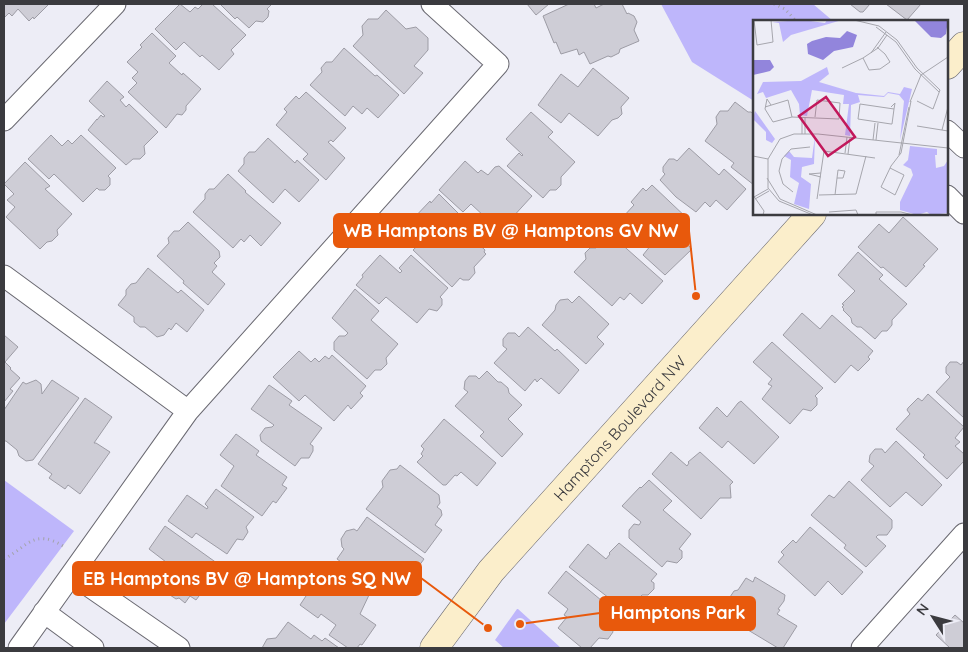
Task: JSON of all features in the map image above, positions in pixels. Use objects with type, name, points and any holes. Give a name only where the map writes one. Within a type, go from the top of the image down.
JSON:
[{"type":"street","points":[[4,120],[115,4]]},
{"type":"street","points":[[19,648],[188,411],[498,64],[432,4]]},
{"type":"street","points":[[948,64],[964,46]]},
{"type":"street","points":[[948,132],[964,147]]},
{"type":"street","points":[[948,197],[964,212]]},
{"type":"street","name":"Hamptons Boulevard NW","points":[[434,648],[491,571],[811,215]]},
{"type":"street","points":[[4,276],[188,411]]},
{"type":"street","points":[[862,648],[964,534]]},
{"type":"street","points":[[72,574],[179,648]]},
{"type":"street","points":[[44,612],[93,648]]},
{"type":"path","points":[[774,4],[785,9],[795,20]]},
{"type":"path","points":[[4,559],[33,539],[50,539],[65,547]]},
{"type":"shaded area","points":[[661,4],[813,4],[832,20],[753,20],[753,100],[692,62]]},
{"type":"shaded area","points":[[4,480],[74,531],[4,624]]},
{"type":"shaded area","points":[[517,609],[561,648],[504,648],[495,640]]},
{"type":"building","points":[[4,4],[49,4],[34,19],[33,17],[29,21],[18,9],[12,16],[9,13],[4,18]]},
{"type":"building","points":[[180,4],[190,12],[195,7],[198,9],[203,4],[212,4],[246,35],[231,50],[234,54],[219,70],[202,55],[200,57],[184,42],[176,50],[155,29]]},
{"type":"building","points":[[272,4],[267,9],[269,11],[268,17],[263,22],[256,21],[249,28],[237,17],[235,19],[221,5]]},
{"type":"building","points":[[527,4],[549,4],[536,15]]},
{"type":"building","points":[[569,4],[594,4],[596,8],[604,4],[622,4],[627,14],[634,16],[637,22],[634,30],[639,41],[620,49],[619,53],[611,57],[608,56],[590,64],[584,52],[579,55],[577,49],[561,54],[556,42],[554,43],[543,16]]},
{"type":"building","points":[[850,4],[870,4],[863,12],[860,12]]},
{"type":"building","points":[[886,4],[921,4],[907,20]]},
{"type":"building","points":[[386,10],[406,29],[416,27],[428,38],[428,50],[414,66],[423,73],[404,94],[353,46],[363,35],[362,26],[368,19],[378,19]]},
{"type":"building","points":[[152,33],[176,56],[169,63],[201,89],[186,106],[186,110],[182,115],[177,114],[166,128],[128,92],[137,83],[132,78],[138,72],[127,62],[142,47],[140,45]]},
{"type":"building","points":[[344,48],[399,95],[378,118],[367,108],[362,114],[353,106],[345,116],[310,85],[322,72],[321,68],[326,62],[332,62]]},
{"type":"building","points":[[593,68],[629,98],[621,107],[622,114],[612,120],[598,136],[569,113],[561,123],[538,105],[561,74],[578,87]]},
{"type":"building","points":[[107,81],[124,97],[120,100],[126,107],[129,104],[158,132],[144,146],[145,154],[140,159],[133,159],[126,165],[88,130],[101,115],[105,116],[89,101]]},
{"type":"building","points":[[306,92],[346,128],[333,142],[331,140],[328,142],[345,158],[326,180],[303,159],[308,154],[276,125],[287,112],[284,109],[296,96],[299,99]]},
{"type":"building","points":[[735,102],[748,112],[753,113],[753,184],[731,167],[734,163],[705,141],[717,124],[716,117],[720,111],[728,111]]},
{"type":"building","points":[[531,112],[553,132],[548,137],[575,162],[561,177],[561,185],[556,190],[550,190],[543,198],[507,166],[519,153],[523,155],[506,139]]},
{"type":"building","points":[[51,135],[62,146],[68,140],[72,144],[81,135],[116,168],[108,176],[110,178],[110,185],[105,190],[97,188],[83,202],[54,174],[49,179],[28,159]]},
{"type":"building","points":[[268,138],[295,163],[297,160],[319,180],[299,202],[285,189],[273,203],[238,171],[244,164],[244,158],[249,152],[255,152]]},
{"type":"building","points":[[689,148],[719,175],[724,169],[746,189],[727,210],[716,200],[710,207],[705,202],[696,212],[676,197],[660,180],[665,174],[663,167],[669,159],[677,161]]},
{"type":"building","points":[[465,161],[478,173],[481,170],[488,175],[495,167],[499,166],[532,196],[500,231],[471,204],[463,212],[439,190]]},
{"type":"building","points":[[25,162],[50,186],[45,189],[72,214],[57,230],[58,235],[40,249],[6,217],[15,207],[7,200],[14,194],[4,184]]},
{"type":"building","points":[[228,174],[245,192],[281,223],[261,246],[250,235],[244,242],[241,239],[233,248],[193,212],[205,199],[205,194],[209,189],[214,189]]},
{"type":"building","points":[[652,185],[689,220],[681,229],[684,231],[679,237],[692,249],[665,275],[643,255],[651,245],[622,218],[634,205],[631,202],[643,188],[646,191]]},
{"type":"building","points":[[439,194],[461,216],[455,222],[485,250],[486,254],[474,267],[475,273],[469,280],[460,278],[452,287],[413,250],[428,236],[412,220]]},
{"type":"building","points":[[903,217],[938,249],[906,287],[858,247],[879,224],[889,233]]},
{"type":"building","points":[[188,222],[219,251],[220,257],[214,263],[217,266],[212,272],[225,284],[208,305],[157,256],[169,243],[168,238],[174,231],[179,231]]},
{"type":"building","points":[[609,233],[663,281],[642,304],[630,293],[624,300],[620,297],[612,306],[574,272],[586,259],[585,253],[590,248],[596,248]]},
{"type":"building","points":[[858,252],[883,275],[879,279],[907,304],[892,320],[892,325],[887,331],[882,331],[875,339],[861,327],[857,327],[852,323],[851,318],[842,307],[844,305],[842,304],[855,291],[838,275]]},
{"type":"building","points":[[380,255],[400,273],[402,271],[399,268],[411,255],[448,288],[440,297],[442,305],[437,311],[429,309],[417,323],[386,297],[379,304],[356,285],[363,277],[362,275]]},
{"type":"building","points":[[148,268],[178,293],[181,290],[204,310],[187,332],[176,323],[171,330],[169,328],[164,335],[157,337],[145,327],[140,327],[134,322],[134,317],[118,305],[126,295],[126,290],[131,284],[136,283]]},
{"type":"building","points":[[355,289],[379,311],[371,320],[398,344],[386,358],[387,364],[381,370],[375,370],[367,379],[334,350],[334,342],[339,336],[345,336],[348,333],[332,318]]},
{"type":"building","points":[[579,296],[609,324],[597,337],[604,344],[586,364],[542,325],[555,310],[560,300],[568,299],[572,303]]},
{"type":"building","points":[[802,313],[820,329],[832,315],[873,351],[868,357],[870,359],[858,371],[851,365],[835,383],[783,335]]},
{"type":"building","points":[[528,327],[555,351],[557,349],[579,370],[559,394],[541,378],[537,382],[535,379],[525,391],[494,363],[507,349],[503,346],[503,339],[508,333],[515,333],[519,337]]},
{"type":"building","points":[[4,335],[18,347],[5,362],[20,378],[10,389],[13,391],[4,402]]},
{"type":"building","points":[[772,342],[823,388],[815,396],[817,398],[817,405],[811,411],[803,409],[790,424],[762,399],[772,386],[768,384],[772,379],[753,362]]},
{"type":"building","points":[[299,351],[311,362],[315,358],[319,362],[325,356],[329,359],[332,355],[366,386],[360,393],[363,396],[351,409],[348,405],[334,421],[305,395],[299,401],[273,377]]},
{"type":"building","points":[[964,361],[964,418],[936,392],[950,377],[946,373],[946,367],[950,362],[957,362],[961,365]]},
{"type":"building","points":[[487,371],[498,382],[501,382],[508,388],[509,393],[522,405],[508,419],[523,434],[502,457],[480,436],[484,432],[455,406],[468,392],[464,389],[465,381],[469,376],[476,376],[479,379]]},
{"type":"building","points":[[36,380],[41,384],[42,394],[52,380],[79,398],[33,460],[26,461],[19,456],[17,450],[4,441],[4,410],[23,382],[26,384]]},
{"type":"building","points":[[269,385],[292,401],[289,405],[322,428],[310,444],[313,446],[313,451],[309,458],[301,458],[295,466],[261,441],[260,435],[265,428],[274,425],[251,409]]},
{"type":"building","points":[[928,394],[964,427],[955,438],[960,442],[955,446],[964,454],[964,461],[947,479],[923,457],[925,455],[896,429],[910,414],[907,410],[908,408],[918,398],[922,401]]},
{"type":"building","points":[[85,398],[112,417],[94,443],[110,452],[80,494],[68,485],[65,489],[49,478],[52,474],[38,464]]},
{"type":"building","points":[[741,401],[779,437],[754,464],[728,441],[722,448],[699,428],[717,407],[727,417]]},
{"type":"building","points":[[444,419],[496,463],[477,486],[461,472],[457,476],[455,475],[446,485],[443,485],[417,462],[423,456],[421,454],[424,449],[421,446]]},
{"type":"building","points":[[236,434],[259,451],[256,455],[287,477],[282,485],[287,488],[276,503],[273,501],[262,516],[221,486],[234,466],[220,455]]},
{"type":"building","points":[[896,441],[942,485],[922,506],[906,492],[890,507],[861,480],[874,466],[869,462],[870,455],[875,449],[882,449],[885,453]]},
{"type":"building","points":[[671,452],[687,466],[688,462],[700,452],[733,482],[730,485],[731,498],[720,498],[701,519],[652,474]]},
{"type":"building","points":[[400,465],[439,495],[440,503],[437,507],[441,510],[442,515],[435,525],[442,530],[425,553],[366,509],[383,487],[382,481],[390,470],[397,469]]},
{"type":"building","points":[[649,480],[672,501],[663,510],[691,534],[679,549],[682,551],[682,558],[677,563],[667,561],[662,567],[629,538],[629,530],[634,524],[639,525],[641,522],[622,506]]},
{"type":"building","points":[[849,481],[892,520],[892,528],[887,535],[878,535],[876,537],[886,546],[866,567],[844,548],[846,545],[811,515],[829,495],[834,498]]},
{"type":"building","points":[[216,489],[254,517],[246,527],[248,532],[243,540],[237,539],[227,554],[196,533],[192,538],[168,521],[187,495],[207,509],[208,507],[205,504]]},
{"type":"building","points":[[367,517],[424,559],[408,581],[389,568],[386,573],[388,574],[379,589],[337,559],[344,549],[341,539],[346,531],[354,529],[357,531]]},
{"type":"building","points":[[165,526],[221,566],[211,579],[213,580],[214,587],[210,592],[202,592],[196,600],[190,596],[185,603],[179,598],[176,599],[157,582],[158,580],[156,579],[166,562],[149,549]]},
{"type":"building","points":[[810,527],[863,572],[842,595],[828,581],[815,596],[778,562],[784,555],[781,552],[793,540],[796,543]]},
{"type":"building","points":[[619,543],[657,574],[651,581],[654,583],[654,589],[648,595],[642,595],[627,612],[569,567],[588,544],[606,559]]},
{"type":"building","points":[[328,565],[369,595],[360,614],[376,625],[362,645],[360,644],[357,648],[348,648],[329,635],[336,625],[321,614],[318,618],[300,605],[312,587],[309,585],[309,580],[315,572],[322,573]]},
{"type":"building","points":[[566,571],[619,615],[611,625],[613,632],[608,639],[599,638],[590,648],[582,648],[558,628],[567,617],[564,615],[568,609],[548,593]]},
{"type":"building","points":[[755,577],[785,595],[777,614],[797,626],[783,648],[778,648],[723,615],[731,602],[730,597],[734,591],[738,590],[746,578],[753,582]]},
{"type":"building","points":[[955,615],[964,623],[964,648],[950,648],[936,635]]},
{"type":"building","points":[[288,622],[311,639],[314,635],[322,641],[325,638],[339,648],[262,648],[267,639],[276,638]]},
{"type":"place","name":"WB Hamptons BV @ Hamptons GV NW","points":[[696,296]]},
{"type":"place","name":"Hamptons Park","points":[[520,624]]},
{"type":"place","name":"EB Hamptons BV @ Hamptons SQ NW","points":[[488,628]]}]
